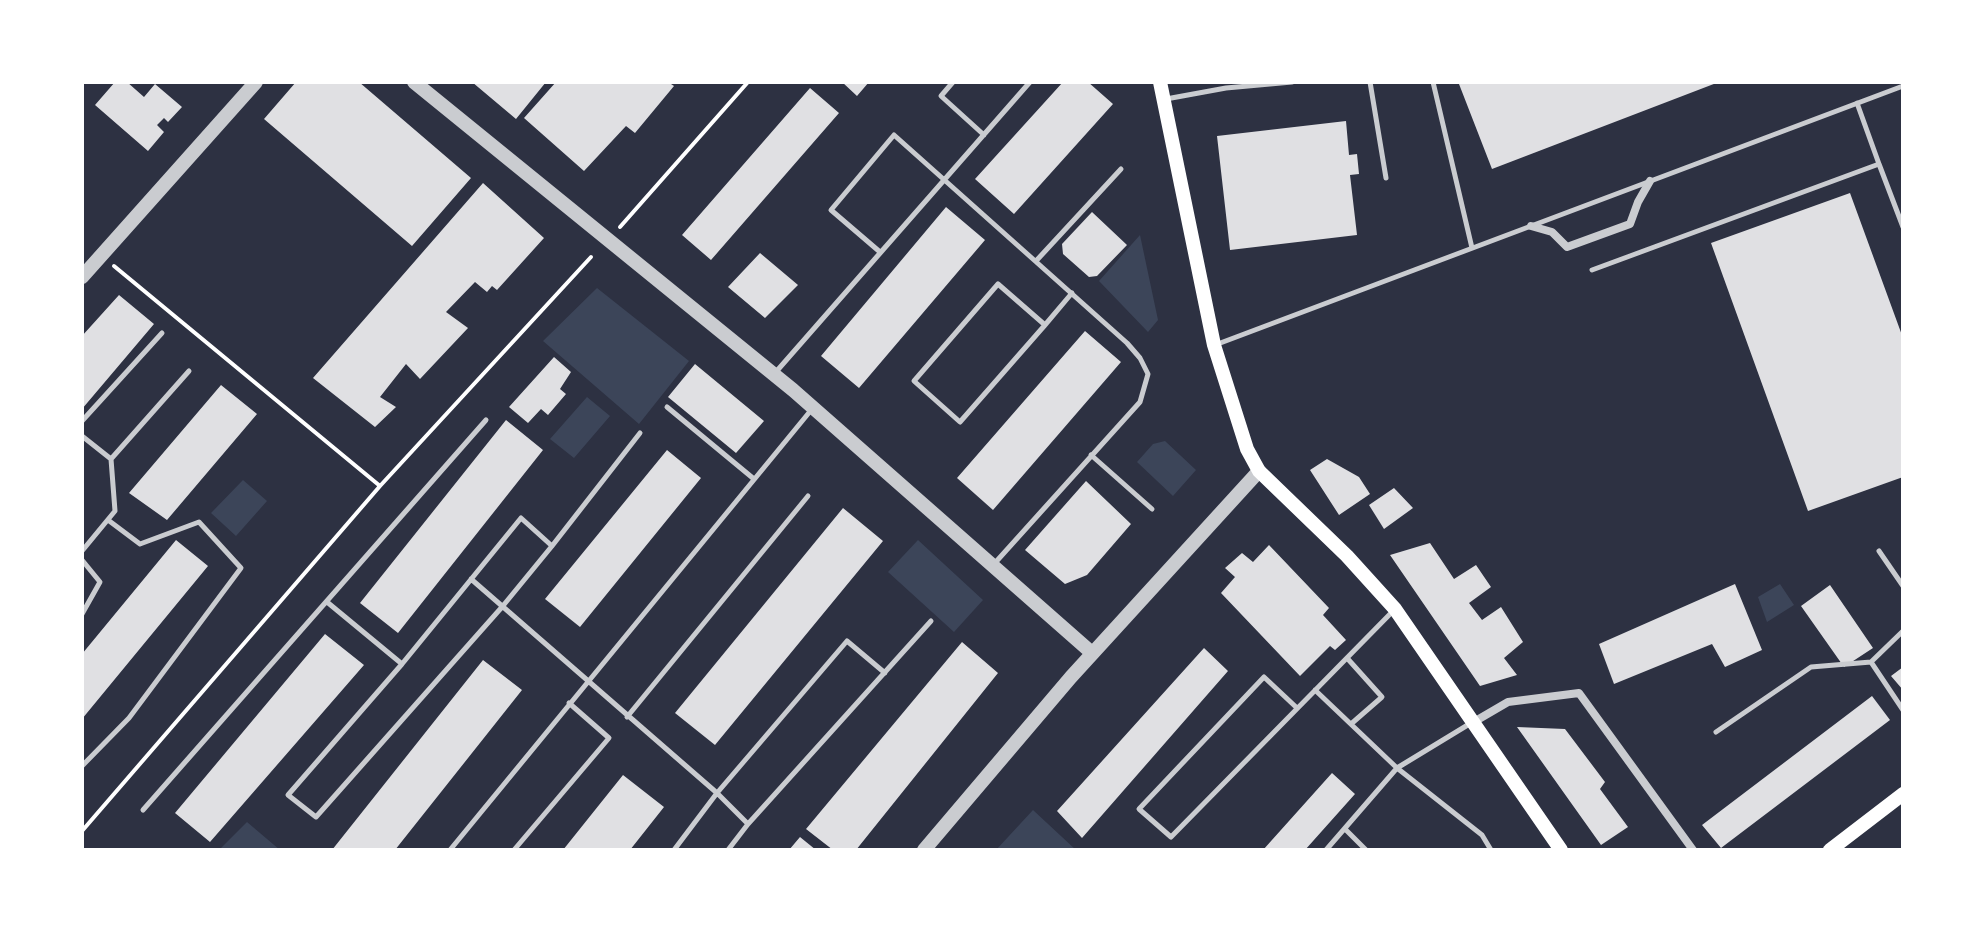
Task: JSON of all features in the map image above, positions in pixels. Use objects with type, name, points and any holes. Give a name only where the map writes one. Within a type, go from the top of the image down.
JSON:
[{"type":"main road","points":[[1160,82],[1214,345],[1247,449],[1259,471],[1347,556],[1395,609],[1561,850]]},
{"type":"main road","points":[[1830,850],[1903,794]]},
{"type":"street","points":[[82,277],[256,82]]},
{"type":"street","points":[[414,82],[813,407],[1092,653]]},
{"type":"street","points":[[1531,226],[1552,232],[1567,247],[1630,224],[1650,181]]},
{"type":"street","points":[[924,850],[1092,653],[1259,471]]},
{"type":"street","points":[[1472,723],[1508,702],[1579,693],[1693,850]]},
{"type":"lane","points":[[953,82],[941,96],[984,135]]},
{"type":"lane","points":[[773,376],[1030,82]]},
{"type":"lane","points":[[1165,99],[1226,85],[1292,82]]},
{"type":"lane","points":[[1370,82],[1386,178]]},
{"type":"lane","points":[[1433,82],[1472,248]]},
{"type":"lane","points":[[1214,345],[1903,86]]},
{"type":"lane","points":[[1857,103],[1903,227]]},
{"type":"lane","points":[[880,252],[831,210],[894,135],[1127,343],[1148,374],[1140,402],[994,565]]},
{"type":"lane","points":[[1592,270],[1879,164]]},
{"type":"lane","points":[[1036,261],[1121,169]]},
{"type":"lane","points":[[1045,325],[998,284],[914,381],[960,422],[1045,325],[1072,293]]},
{"type":"lane","points":[[82,421],[162,333]]},
{"type":"lane","points":[[82,551],[115,511],[111,459],[189,371]]},
{"type":"lane","points":[[667,407],[754,479]]},
{"type":"lane","points":[[450,850],[813,407]]},
{"type":"lane","points":[[143,810],[486,420]]},
{"type":"lane","points":[[552,546],[521,518],[402,664],[288,795],[316,817],[502,607],[552,546],[640,433]]},
{"type":"lane","points":[[82,436],[111,459]]},
{"type":"lane","points":[[1091,455],[1152,509]]},
{"type":"lane","points":[[627,717],[808,496]]},
{"type":"lane","points":[[82,766],[129,718],[241,568],[199,522],[140,544],[108,520]]},
{"type":"lane","points":[[1879,551],[1903,586]]},
{"type":"lane","points":[[82,560],[100,582],[82,614]]},
{"type":"lane","points":[[471,579],[717,793],[748,824]]},
{"type":"lane","points":[[327,602],[402,664]]},
{"type":"lane","points":[[1297,708],[1264,677],[1139,809],[1171,837],[1395,609]]},
{"type":"lane","points":[[728,850],[931,621]]},
{"type":"lane","points":[[1716,732],[1811,667],[1871,662],[1903,631]]},
{"type":"lane","points":[[674,850],[717,793],[847,641],[885,673]]},
{"type":"lane","points":[[1347,658],[1382,697],[1351,724]]},
{"type":"lane","points":[[1871,662],[1903,710]]},
{"type":"lane","points":[[1315,690],[1397,768],[1482,835],[1491,850]]},
{"type":"lane","points":[[514,850],[609,738],[569,703]]},
{"type":"lane","points":[[1326,850],[1397,768],[1472,723]]},
{"type":"lane","points":[[1345,829],[1366,850]]},
{"type":"path","points":[[620,227],[748,82]]},
{"type":"path","points":[[82,831],[380,486],[591,257]]},
{"type":"path","points":[[112,264],[380,486]]},
{"type":"shaded area","points":[[1140,235],[1158,320],[1148,332],[1099,281]]},
{"type":"shaded area","points":[[597,288],[689,361],[639,424],[543,341]]},
{"type":"shaded area","points":[[587,397],[610,416],[574,458],[550,439]]},
{"type":"shaded area","points":[[1165,441],[1196,470],[1173,496],[1137,462],[1153,444]]},
{"type":"shaded area","points":[[243,480],[267,501],[236,536],[211,513]]},
{"type":"shaded area","points":[[918,540],[983,600],[954,632],[888,572]]},
{"type":"shaded area","points":[[1780,584],[1794,605],[1767,622],[1758,597]]},
{"type":"shaded area","points":[[1033,810],[1076,850],[996,850]]},
{"type":"shaded area","points":[[247,822],[280,850],[219,850]]},
{"type":"building","points":[[115,82],[127,82],[144,97],[155,84],[182,107],[168,122],[164,118],[157,125],[164,132],[148,151],[95,105]]},
{"type":"building","points":[[296,82],[359,82],[471,178],[412,246],[264,119]]},
{"type":"building","points":[[472,82],[546,82],[516,119]]},
{"type":"building","points":[[556,82],[668,82],[674,86],[635,133],[626,126],[584,171],[524,118]]},
{"type":"building","points":[[842,82],[869,82],[857,96]]},
{"type":"building","points":[[1063,82],[1088,82],[1113,104],[1014,214],[975,179]]},
{"type":"building","points":[[1719,82],[1492,169],[1459,84]]},
{"type":"building","points":[[810,88],[839,113],[711,260],[682,235]]},
{"type":"building","points":[[1346,121],[1349,155],[1357,154],[1359,174],[1350,175],[1357,235],[1230,250],[1217,136]]},
{"type":"building","points":[[483,183],[544,238],[497,290],[492,286],[487,292],[475,282],[446,312],[468,328],[420,379],[406,364],[380,397],[396,407],[375,427],[313,378]]},
{"type":"building","points":[[1850,193],[1903,338],[1903,477],[1808,511],[1711,243]]},
{"type":"building","points":[[946,207],[985,240],[859,388],[821,356]]},
{"type":"building","points":[[1092,212],[1127,245],[1097,276],[1089,277],[1063,254],[1062,244]]},
{"type":"building","points":[[760,253],[798,285],[765,318],[728,287]]},
{"type":"building","points":[[119,295],[154,324],[82,409],[82,336]]},
{"type":"building","points":[[1085,331],[1121,362],[993,510],[957,478]]},
{"type":"building","points":[[554,357],[571,372],[560,389],[566,394],[548,415],[541,409],[528,423],[509,407]]},
{"type":"building","points":[[695,364],[764,421],[736,453],[668,397]]},
{"type":"building","points":[[221,385],[257,414],[167,520],[129,493]]},
{"type":"building","points":[[506,420],[543,450],[398,633],[360,603]]},
{"type":"building","points":[[667,450],[701,478],[580,627],[545,599]]},
{"type":"building","points":[[1327,459],[1359,477],[1370,494],[1339,515],[1310,470]]},
{"type":"building","points":[[1086,481],[1131,524],[1087,575],[1065,584],[1025,550]]},
{"type":"building","points":[[1394,488],[1413,508],[1384,529],[1369,505]]},
{"type":"building","points":[[843,508],[883,541],[715,745],[675,713]]},
{"type":"building","points":[[176,540],[208,566],[82,719],[82,654]]},
{"type":"building","points":[[1430,543],[1454,579],[1476,565],[1491,587],[1469,603],[1482,620],[1501,607],[1523,642],[1504,658],[1517,675],[1480,686],[1390,555]]},
{"type":"building","points":[[1269,545],[1329,608],[1323,615],[1346,640],[1335,650],[1330,646],[1300,676],[1221,593],[1235,577],[1225,568],[1242,553],[1253,562]]},
{"type":"building","points":[[1735,584],[1762,650],[1725,667],[1712,644],[1614,684],[1599,644]]},
{"type":"building","points":[[1830,585],[1873,648],[1844,667],[1801,606]]},
{"type":"building","points":[[325,634],[364,665],[210,842],[175,813]]},
{"type":"building","points":[[962,642],[998,673],[856,850],[833,850],[806,829]]},
{"type":"building","points":[[1204,648],[1228,671],[1082,838],[1057,811]]},
{"type":"building","points":[[483,660],[522,690],[395,850],[332,850]]},
{"type":"building","points":[[1903,667],[1903,690],[1891,676]]},
{"type":"building","points":[[1872,696],[1890,720],[1721,848],[1702,825]]},
{"type":"building","points":[[1517,727],[1565,729],[1605,782],[1600,789],[1628,827],[1601,845]]},
{"type":"building","points":[[1332,773],[1355,794],[1305,850],[1263,850]]},
{"type":"building","points":[[623,775],[664,807],[630,850],[563,850]]},
{"type":"building","points":[[800,837],[816,850],[789,850]]}]
